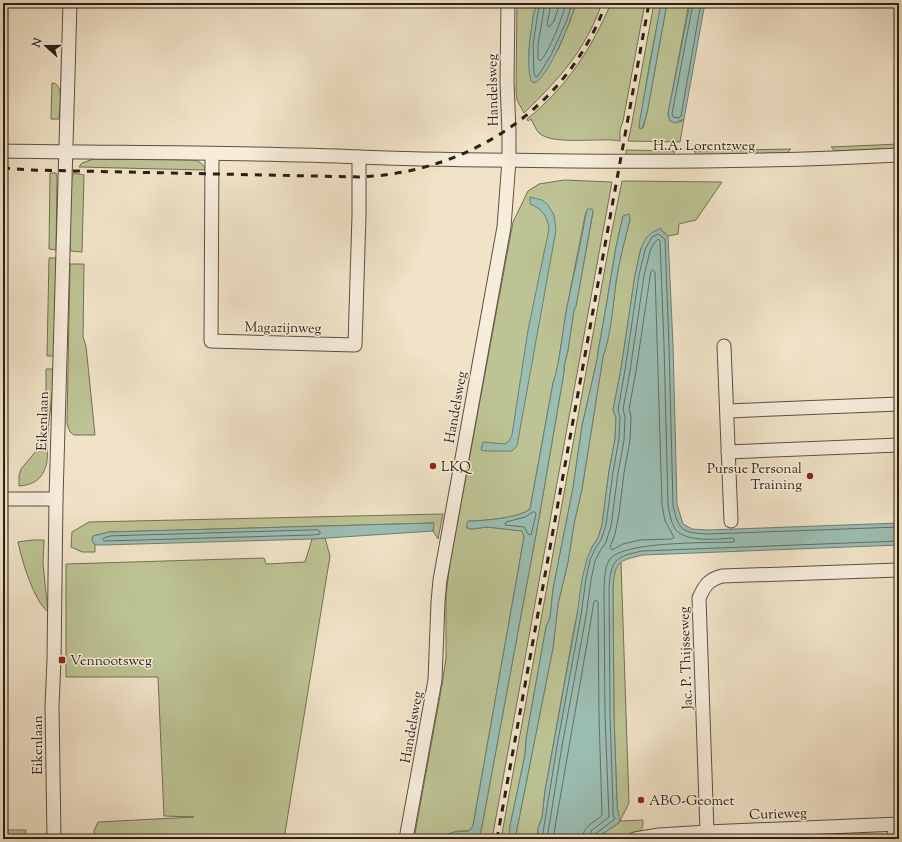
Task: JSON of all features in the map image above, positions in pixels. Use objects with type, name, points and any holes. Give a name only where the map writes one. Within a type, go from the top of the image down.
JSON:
[{"type":"street","name":"Eikenlaan","points":[[54,839],[52,706],[56,499],[70,3]]},
{"type":"street","name":"Handelsweg","points":[[406,839],[436,680],[440,580],[504,227],[509,160],[507,82],[508,3]]},
{"type":"street","points":[[3,151],[359,157],[420,160],[509,160]]},
{"type":"street","name":"Magazijnweg","points":[[212,154],[211,341],[355,344],[359,215],[359,157]]},
{"type":"street","name":"H.A. Lorentzweg","points":[[509,160],[747,161],[833,159],[899,155]]},
{"type":"street","points":[[724,346],[728,411],[731,521]]},
{"type":"street","points":[[728,411],[899,404]]},
{"type":"street","points":[[728,452],[899,444]]},
{"type":"street","points":[[3,499],[56,499]]},
{"type":"street","name":"Jac. P. Thijsseweg","points":[[707,832],[699,598],[703,588],[712,579],[722,576],[899,570]]},
{"type":"street","points":[[893,839],[897,824]]},
{"type":"street","name":"Curieweg","points":[[635,839],[659,835],[707,832],[897,824]]},
{"type":"green space","points":[[517,3],[537,3],[533,17],[529,51],[530,75],[558,50],[576,3],[602,3],[588,36],[570,63],[549,88],[524,113],[517,100],[516,91]]},
{"type":"green space","points":[[611,3],[645,3],[623,121],[620,130],[620,141],[566,140],[546,137],[538,132],[531,119],[528,121],[527,119],[566,81],[595,36]]},
{"type":"green space","points":[[654,3],[661,3],[661,5],[639,128],[643,128],[647,113],[667,3],[689,3],[668,114],[670,121],[680,122],[684,119],[680,142],[628,141]]},
{"type":"green space","points":[[52,83],[59,87],[60,92],[59,119],[51,119]]},
{"type":"green space","points":[[899,144],[899,148],[835,151],[831,147]]},
{"type":"green space","points":[[791,149],[787,153],[697,155],[694,151]]},
{"type":"green space","points":[[626,150],[676,151],[672,155],[626,155]]},
{"type":"green space","points":[[91,159],[195,160],[202,164],[205,170],[79,167],[82,163]]},
{"type":"green space","points":[[50,173],[56,173],[57,178],[56,250],[49,249]]},
{"type":"green space","points":[[74,173],[84,175],[82,252],[71,251],[70,247],[71,179]]},
{"type":"green space","points":[[564,180],[612,182],[492,839],[479,839],[539,518],[564,366],[593,212],[586,212],[585,216],[530,509],[510,517],[468,521],[467,528],[472,529],[487,527],[523,531],[524,537],[473,826],[469,831],[459,831],[447,834],[440,839],[414,839],[446,658],[446,595],[450,563],[513,222],[528,191],[539,184]]},
{"type":"green space","points":[[622,181],[722,182],[696,220],[679,224],[678,234],[668,236],[662,231],[641,248],[635,275],[621,369],[613,410],[616,417],[615,439],[602,525],[598,538],[592,547],[574,629],[545,791],[542,818],[538,828],[538,839],[515,839],[553,648],[558,604],[568,562],[574,524],[582,489],[603,357],[608,339],[617,274],[630,219],[623,216],[616,247],[597,360],[582,426],[573,488],[553,589],[550,618],[546,627],[526,739],[525,755],[510,826],[509,839],[501,839],[611,235]]},
{"type":"green space","points":[[49,258],[56,258],[54,356],[47,356]]},
{"type":"green space","points":[[70,264],[84,264],[83,337],[86,346],[95,435],[74,435],[70,432],[67,424]]},
{"type":"green space","points":[[46,369],[54,369],[47,441],[47,464],[40,478],[30,484],[19,486],[19,475],[21,469],[36,451],[42,440],[45,428]]},
{"type":"green space","points":[[443,514],[438,539],[433,531],[433,523],[109,532],[93,536],[92,540],[95,545],[95,552],[82,552],[71,547],[72,532],[89,522]]},
{"type":"green space","points":[[325,538],[330,556],[284,839],[94,839],[94,831],[98,822],[194,817],[164,816],[158,677],[66,677],[66,564],[264,558],[266,564],[305,562],[312,539]]},
{"type":"green space","points":[[44,540],[43,564],[48,612],[33,589],[25,569],[18,542]]},
{"type":"green space","points":[[621,562],[629,803],[620,821],[643,820],[643,824],[640,831],[619,839],[595,839],[620,822],[617,814],[614,716],[613,588],[616,567]]},
{"type":"green space","points":[[3,830],[26,830],[23,839],[3,839]]},
{"type":"water","points":[[537,3],[576,3],[559,47],[546,71],[540,79],[534,83],[531,81],[529,58],[533,16]]},
{"type":"water","points":[[661,3],[667,3],[647,113],[641,129],[639,128],[640,119]]},
{"type":"water","points":[[690,3],[705,3],[684,119],[675,123],[670,121],[668,114]]},
{"type":"water","points":[[530,197],[542,200],[548,205],[554,215],[556,230],[517,446],[512,451],[486,451],[481,450],[483,442],[505,444],[509,441],[512,435],[528,330],[549,229],[544,214],[538,208],[530,204]]},
{"type":"water","points":[[587,209],[592,209],[593,211],[564,366],[539,518],[479,839],[440,839],[454,832],[469,831],[473,826],[524,537],[522,531],[487,527],[472,529],[467,528],[467,523],[468,521],[510,517],[530,509],[553,383],[560,355],[567,307]]},
{"type":"water","points":[[629,214],[630,219],[617,274],[610,330],[603,357],[582,489],[574,524],[568,562],[558,604],[553,648],[515,839],[509,839],[510,826],[525,755],[526,739],[546,627],[550,618],[553,589],[573,488],[582,426],[597,360],[616,247],[623,216]]},
{"type":"water","points":[[661,228],[662,231],[668,236],[673,345],[677,504],[683,524],[692,529],[708,530],[899,523],[899,545],[643,555],[628,559],[619,564],[615,573],[613,588],[614,716],[617,807],[620,822],[595,839],[538,839],[538,828],[542,818],[545,791],[577,615],[582,579],[587,559],[598,538],[602,525],[615,439],[616,417],[613,410],[621,369],[635,275],[641,248],[646,238],[651,233]]},
{"type":"water","points":[[434,523],[433,531],[312,539],[103,545],[95,545],[92,540],[93,536],[109,532]]},
{"type":"railway","points":[[3,168],[31,170],[359,177],[400,173],[439,163],[475,148],[510,128],[540,103],[567,74],[589,40],[606,3]]},
{"type":"railway","points":[[497,839],[649,3]]},
{"type":"place","name":"LKQ","points":[[433,466]]},
{"type":"place","name":"Pursue Personal Training","points":[[810,476]]},
{"type":"place","name":"Vennootsweg","points":[[62,660]]},
{"type":"place","name":"ABO-Geomet","points":[[641,800]]}]
